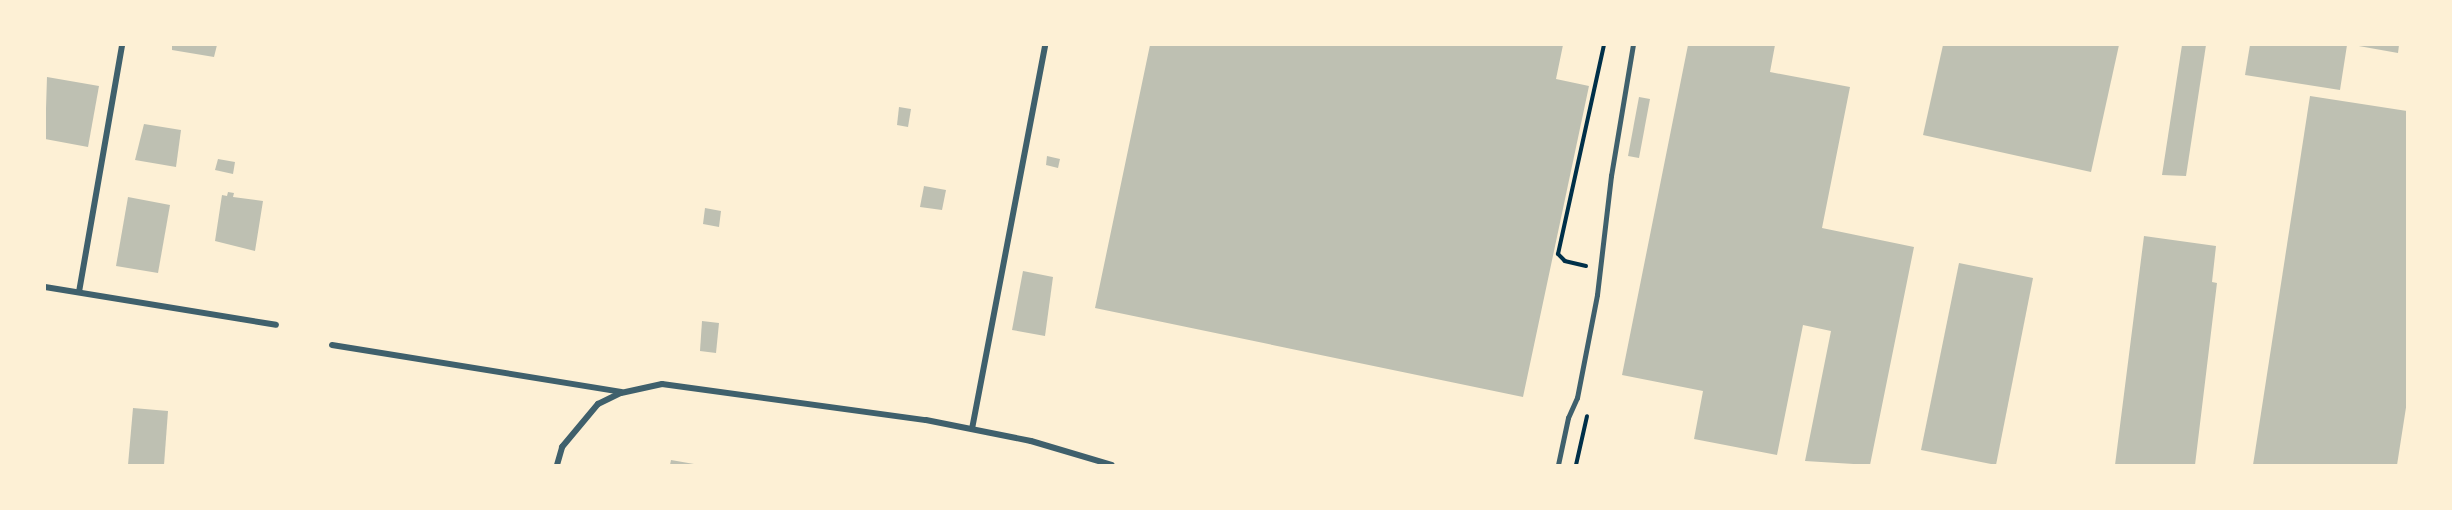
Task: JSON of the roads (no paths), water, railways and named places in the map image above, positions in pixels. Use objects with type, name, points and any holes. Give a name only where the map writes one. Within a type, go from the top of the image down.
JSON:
[{"type":"street","points":[[79,292],[122,45]]},
{"type":"street","points":[[972,429],[1046,45]]},
{"type":"street","points":[[45,287],[276,325]]},
{"type":"street","points":[[332,345],[621,393]]},
{"type":"street","points":[[556,465],[562,447],[582,419],[598,404],[621,393],[662,384],[972,429],[1112,465]]},
{"type":"lane","points":[[1558,465],[1568,418],[1577,398],[1597,295],[1611,176],[1633,45]]}]
